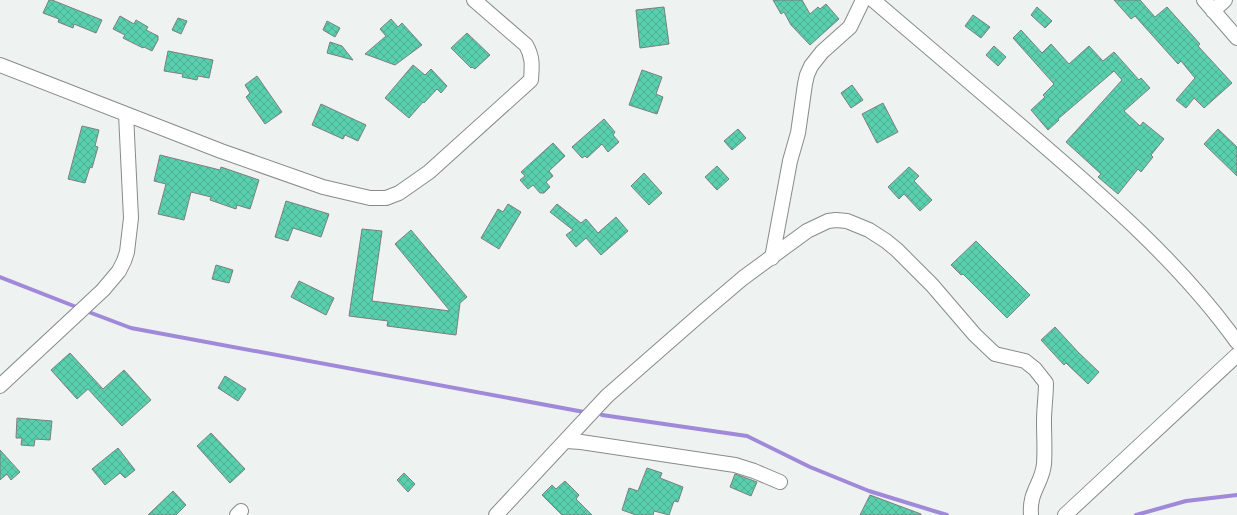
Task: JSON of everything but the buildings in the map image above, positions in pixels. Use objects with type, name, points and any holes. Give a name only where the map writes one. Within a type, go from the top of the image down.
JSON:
[{"type":"street","points":[[0,65],[221,151],[322,187],[370,198],[386,198],[399,193],[429,172],[531,80],[531,53],[526,45],[474,0]]},
{"type":"street","points":[[772,258],[790,161],[798,134],[807,75],[811,66],[822,52],[850,27],[864,0]]},
{"type":"street","points":[[873,0],[1100,194],[1176,269],[1222,320],[1237,342]]},
{"type":"street","points":[[1204,0],[1237,38]]},
{"type":"street","points":[[1213,11],[1224,0]]},
{"type":"street","points":[[0,386],[89,304],[120,271],[127,252],[131,218],[126,114]]},
{"type":"street","points":[[496,515],[607,396],[708,307],[743,278],[807,231],[828,221],[836,220],[847,221],[869,230],[897,250],[932,285],[975,335],[995,354],[1025,361],[1036,369],[1046,383],[1044,465],[1031,502],[1031,515]]},
{"type":"street","points":[[1065,515],[1232,360]]},
{"type":"street","points":[[566,441],[735,464],[780,482]]},
{"type":"waterway","points":[[0,277],[79,308]]},
{"type":"waterway","points":[[86,311],[131,328],[584,412]]},
{"type":"waterway","points":[[602,415],[747,436],[810,467],[869,491],[947,515]]},
{"type":"waterway","points":[[1136,515],[1186,501],[1237,495]]}]
